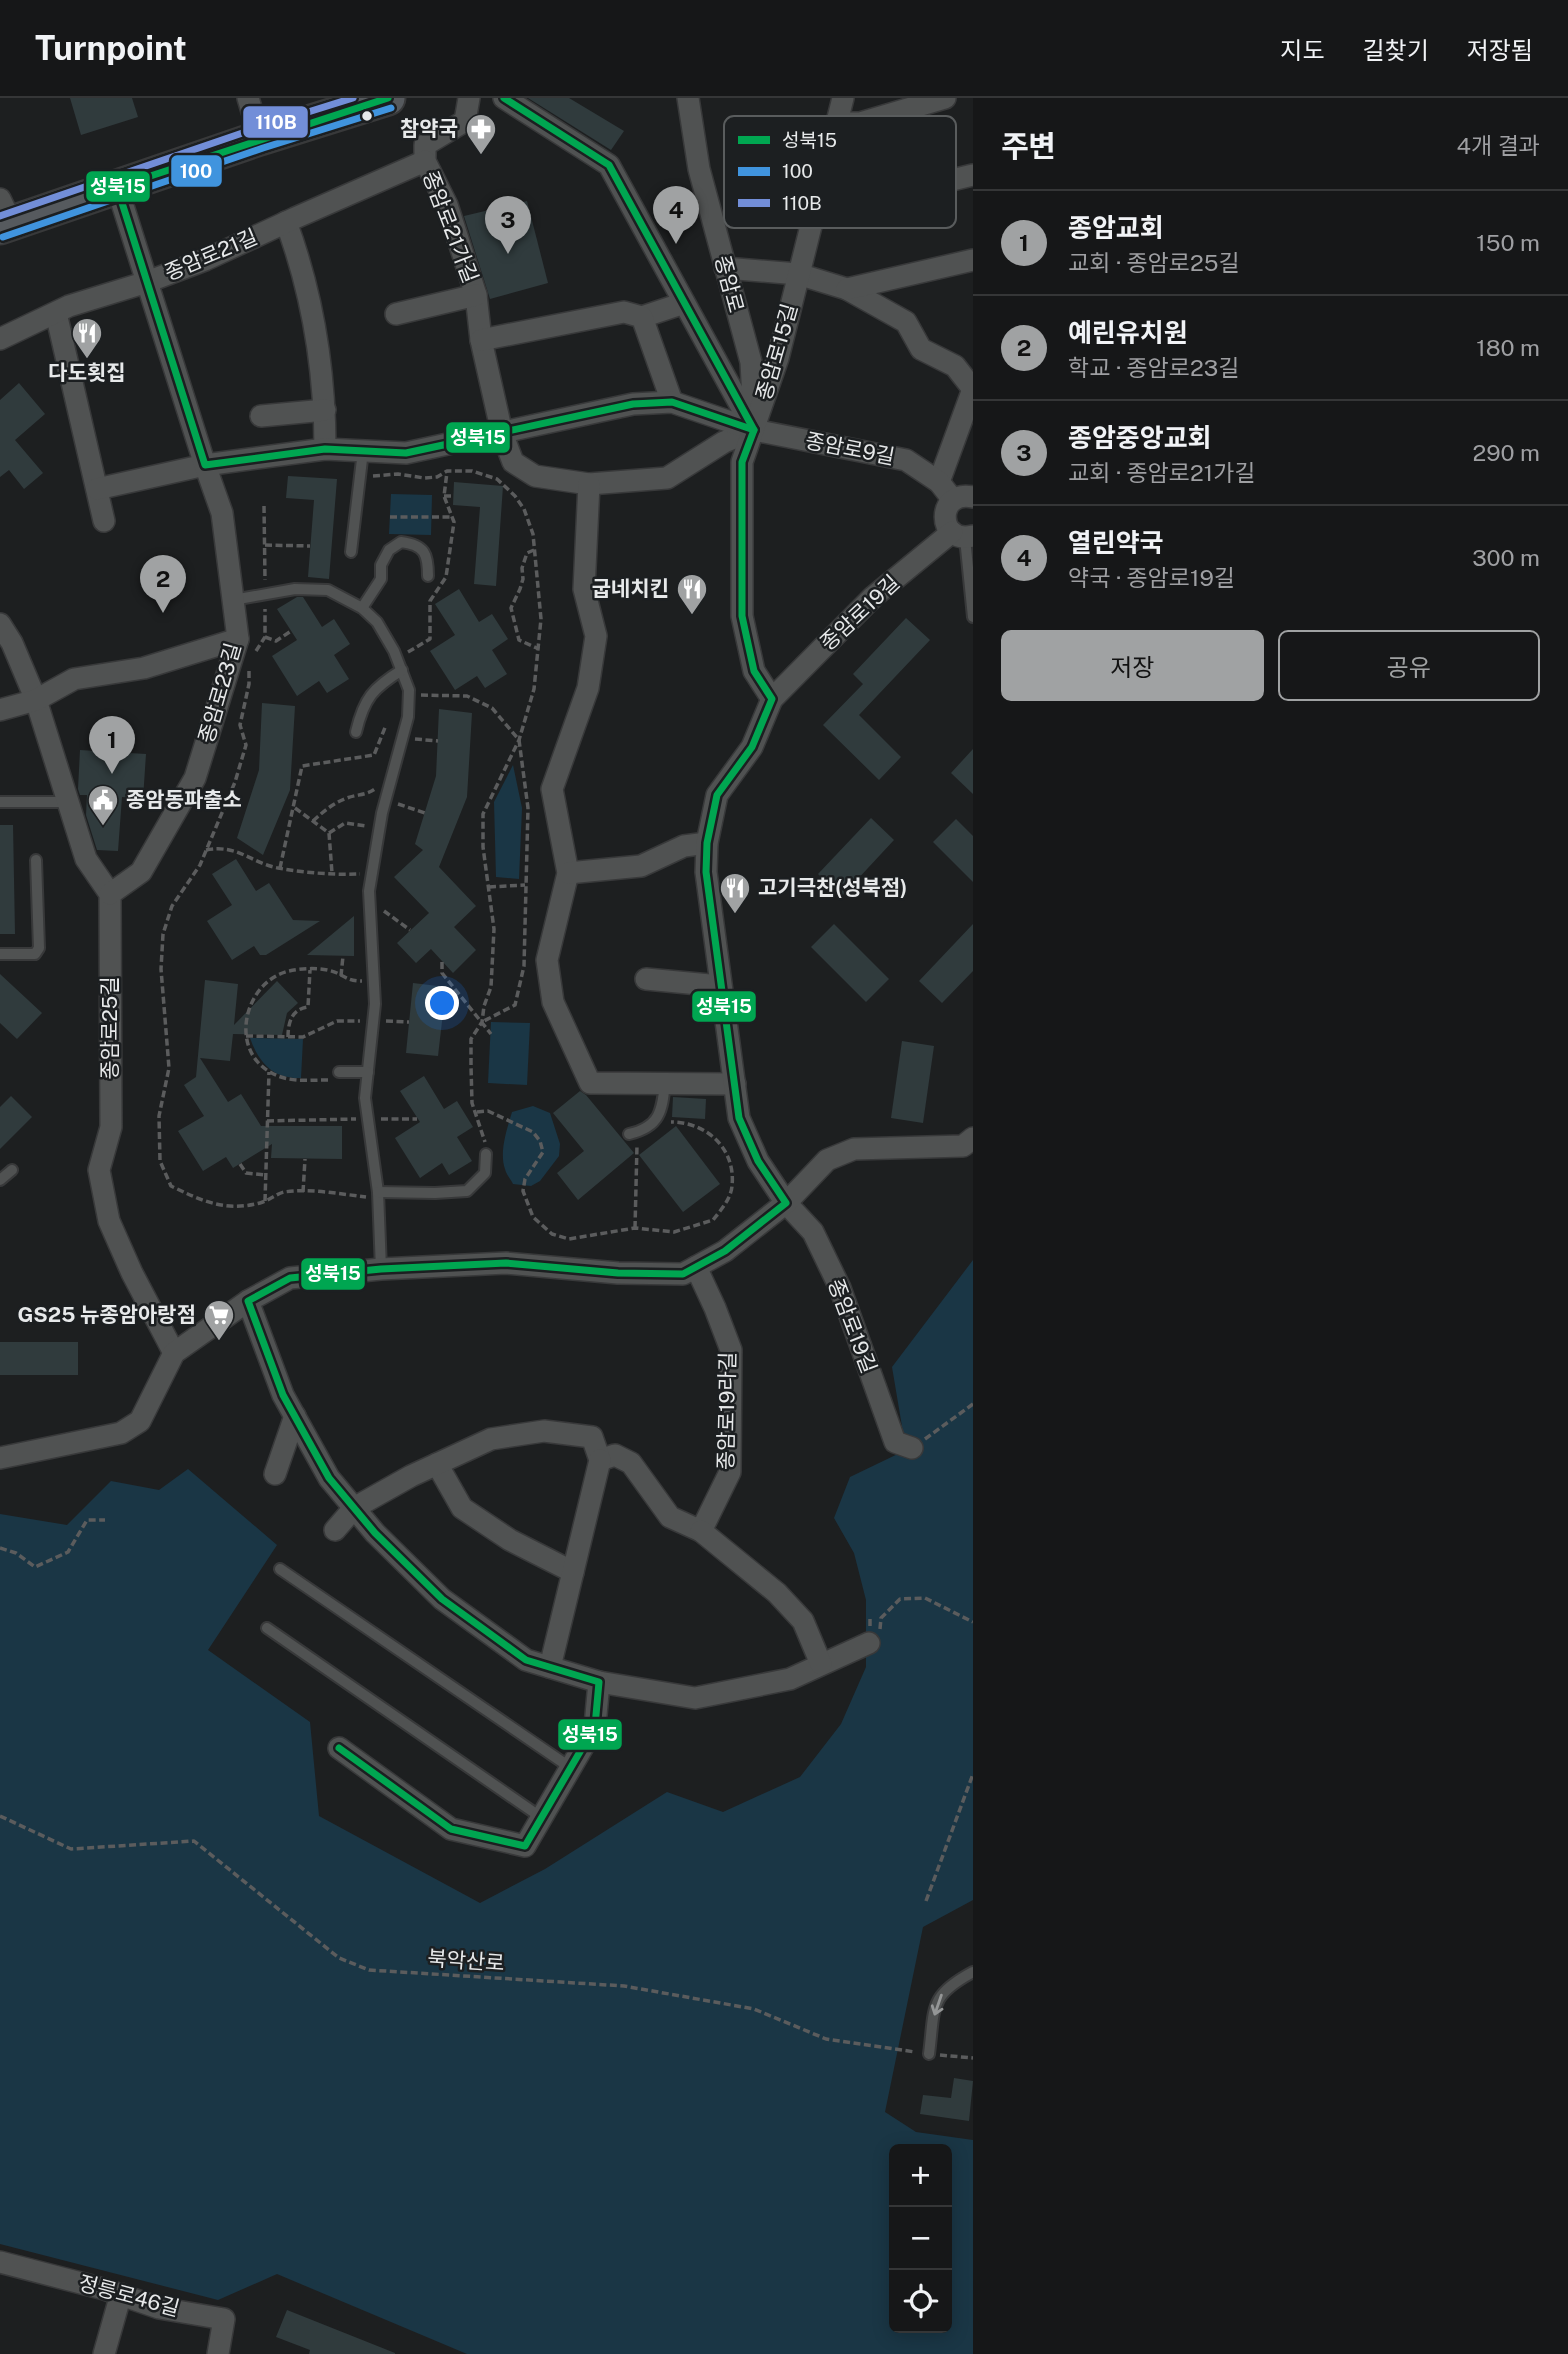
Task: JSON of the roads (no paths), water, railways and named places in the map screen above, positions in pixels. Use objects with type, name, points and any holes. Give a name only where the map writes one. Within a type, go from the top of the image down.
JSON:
[{"type":"main road","points":[[4,216],[117,187],[388,98]]},
{"type":"street","points":[[248,98],[260,138]]},
{"type":"street","name":"종암로21가길","points":[[469,98],[465,121],[425,145],[425,161],[447,205],[476,295],[481,340],[502,433],[513,462],[535,476],[589,484],[667,478],[724,442],[754,430]]},
{"type":"street","points":[[504,98],[609,165],[754,430],[742,462],[742,616],[754,671],[772,699]]},
{"type":"street","name":"종암로","points":[[688,98],[699,169],[751,362],[754,430]]},
{"type":"street","name":"종암로15길","points":[[839,116],[844,98]]},
{"type":"street","points":[[884,116],[945,98]]},
{"type":"street","name":"종암로21길","points":[[0,339],[69,306],[147,282],[205,260],[425,161]]},
{"type":"street","name":"종암로23길","points":[[110,894],[141,872],[195,778],[238,639],[222,513],[117,187]]},
{"type":"street","points":[[286,222],[299,258],[314,318],[325,410],[325,449]]},
{"type":"street","name":"종암로15길","points":[[754,430],[778,358],[809,228]]},
{"type":"street","points":[[847,289],[973,260]]},
{"type":"street","name":"종암로15길","points":[[724,268],[798,274]]},
{"type":"street","points":[[798,274],[847,289],[906,322],[921,349],[955,366],[973,389],[939,481]]},
{"type":"street","name":"종암로21가길","points":[[396,314],[476,295]]},
{"type":"street","points":[[481,340],[624,312],[642,317],[684,303]]},
{"type":"street","points":[[55,313],[104,521]]},
{"type":"street","points":[[97,489],[205,465],[325,449],[406,453],[633,404],[672,402],[642,317]]},
{"type":"street","name":"종암로9길","points":[[672,402],[754,430],[906,460],[963,498]]},
{"type":"street","points":[[261,416],[325,410]]},
{"type":"street","points":[[589,484],[584,589],[596,636],[588,688],[552,789],[568,873],[547,960],[553,1002],[590,1083],[734,1084]]},
{"type":"street","points":[[963,498],[944,515],[945,522],[963,535]]},
{"type":"street","name":"종암로19길","points":[[912,1448],[895,1441],[839,1288],[813,1232],[786,1203],[758,1161],[739,1118],[705,872],[707,843],[717,795],[752,747],[772,699],[873,597],[963,535]]},
{"type":"street","points":[[0,624],[12,643],[36,700],[86,859],[110,894]]},
{"type":"street","points":[[0,710],[36,700],[74,679],[144,668],[238,639]]},
{"type":"street","points":[[568,873],[641,866],[684,846],[707,843]]},
{"type":"street","name":"종암로25길","points":[[110,894],[111,1128],[99,1170],[109,1221],[132,1273],[174,1353]]},
{"type":"street","points":[[646,979],[720,986]]},
{"type":"street","points":[[0,1458],[121,1433],[140,1421],[174,1353],[248,1301],[290,1278],[382,1269],[506,1263],[618,1273],[683,1274],[725,1251],[786,1203],[827,1160],[854,1149],[963,1146],[973,1138]]},
{"type":"street","name":"종암로19라길","points":[[696,1267],[731,1350],[730,1472],[701,1531]]},
{"type":"street","points":[[248,1301],[283,1395],[329,1478],[375,1533],[442,1599],[526,1660],[599,1682],[695,1698],[790,1679],[869,1643]]},
{"type":"street","points":[[275,1475],[295,1416]]},
{"type":"street","points":[[335,1531],[354,1508],[491,1439],[544,1431],[592,1437],[600,1460],[550,1667]]},
{"type":"street","points":[[600,1460],[615,1455],[631,1464],[670,1517],[701,1531],[777,1592],[803,1622],[821,1664]]},
{"type":"street","points":[[437,1464],[462,1508],[510,1540],[573,1572]]},
{"type":"street","points":[[339,1748],[451,1829],[525,1846],[595,1726],[599,1682]]},
{"type":"street","name":"정릉로46길","points":[[0,2262],[121,2294],[159,2308],[224,2319],[218,2354]]},
{"type":"street","points":[[104,2354],[121,2294]]},
{"type":"lane","points":[[352,552],[363,451]]},
{"type":"lane","points":[[963,535],[973,617]]},
{"type":"lane","points":[[362,608],[382,579],[382,565],[389,550],[401,542],[415,544],[424,551],[428,560],[428,576]]},
{"type":"lane","points":[[233,600],[295,589],[328,590],[362,608],[377,622],[402,670],[408,695],[408,718],[382,813],[369,891],[375,1004],[365,1098],[378,1195],[382,1269]]},
{"type":"lane","points":[[356,732],[362,708],[380,683],[402,670]]},
{"type":"lane","points":[[0,803],[68,802]]},
{"type":"lane","points":[[0,954],[35,954],[39,948],[36,860]]},
{"type":"lane","points":[[339,1076],[368,1072]]},
{"type":"lane","points":[[634,1133],[655,1122],[662,1108],[665,1083]]},
{"type":"lane","points":[[378,1195],[467,1191],[485,1173],[486,1149]]},
{"type":"lane","points":[[0,1180],[12,1170]]},
{"type":"lane","points":[[280,1569],[571,1768]]},
{"type":"lane","points":[[267,1628],[542,1818]]},
{"type":"lane","points":[[929,2054],[935,2009],[940,1996],[951,1984],[973,1972]]},
{"type":"place","name":"참약국","points":[[481,156]]},
{"type":"place","name":"열린약국","points":[[676,244]]},
{"type":"place","name":"종암중앙교회","points":[[508,254]]},
{"type":"place","name":"다도횟집","points":[[87,360]]},
{"type":"place","name":"예린유치원","points":[[163,613]]},
{"type":"place","name":"굽네치킨","points":[[692,616]]},
{"type":"place","name":"종암교회","points":[[112,774]]},
{"type":"place","name":"종암동파출소","points":[[103,827]]},
{"type":"place","name":"고기극찬(성북점)","points":[[735,915]]},
{"type":"place","name":"GS25 뉴종암아랑점","points":[[219,1342]]}]
